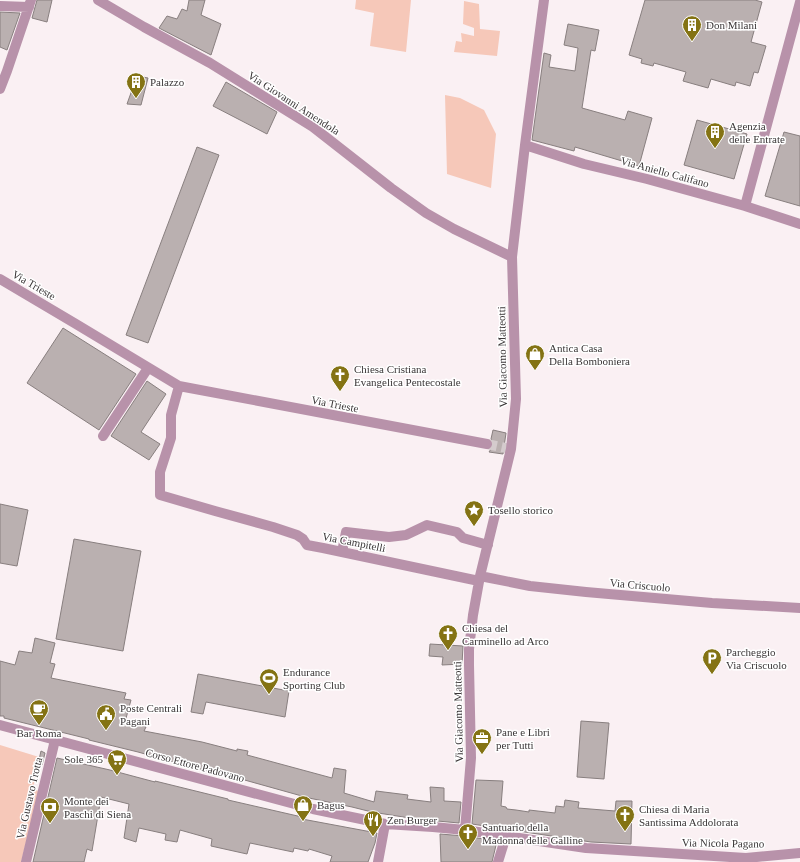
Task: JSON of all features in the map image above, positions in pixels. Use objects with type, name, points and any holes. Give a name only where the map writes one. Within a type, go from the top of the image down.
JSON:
[{"type":"street","name":"Via Giovanni Amendola","points":[[98,0],[144,28],[210,63],[313,127],[391,188],[426,213],[454,229],[512,257]]},
{"type":"street","name":"Via Giacomo Matteotti","points":[[465,830],[471,758],[469,657],[473,615],[479,579],[512,449],[516,399],[512,257],[544,0]]},
{"type":"street","points":[[745,206],[800,2]]},
{"type":"street","points":[[0,6],[30,3],[0,89]]},
{"type":"street","name":"Via Aniello Califano","points":[[525,145],[584,164],[745,206],[800,224]]},
{"type":"street","name":"Via Trieste","points":[[0,279],[179,386],[487,444]]},
{"type":"street","points":[[103,436],[148,368]]},
{"type":"street","name":"Via Campitelli","points":[[179,386],[171,415],[171,438],[160,472],[160,495],[274,527],[297,535],[303,539],[307,545],[479,579]]},
{"type":"street","points":[[342,552],[346,532],[390,537],[406,535],[427,525],[457,532],[463,538],[488,545]]},
{"type":"street","name":"Via Criscuolo","points":[[479,579],[530,586],[712,604],[800,608]]},
{"type":"street","name":"Corso Ettore Padovano","points":[[0,725],[313,809],[385,824],[465,830],[506,836]]},
{"type":"street","name":"Via Gustavo Trotta","points":[[26,862],[55,740]]},
{"type":"street","points":[[378,862],[385,824]]},
{"type":"street","points":[[498,862],[506,836]]},
{"type":"street","name":"Via Nicola Pagano","points":[[506,836],[586,848],[746,858],[800,853]]},
{"type":"shaded area","points":[[356,0],[411,0],[406,52],[370,46],[374,13],[355,9]]},
{"type":"shaded area","points":[[464,1],[479,4],[480,29],[500,31],[497,56],[454,52],[456,41],[462,42],[461,33],[474,36],[474,28],[463,24]]},
{"type":"shaded area","points":[[445,95],[460,98],[484,110],[496,134],[491,188],[447,174]]},
{"type":"shaded area","points":[[0,745],[39,757],[33,789],[39,791],[21,862],[0,862]]},
{"type":"building","points":[[37,0],[52,0],[47,22],[32,18]]},
{"type":"building","points":[[189,0],[205,0],[201,15],[221,24],[211,55],[159,28],[167,16],[177,19],[182,9],[187,11]]},
{"type":"building","name":"Don Milani","points":[[645,0],[755,0],[762,2],[751,42],[766,46],[758,73],[754,72],[750,86],[736,82],[735,86],[711,79],[708,88],[683,81],[686,72],[654,63],[653,66],[641,63],[642,59],[629,55]]},
{"type":"building","points":[[0,12],[20,13],[7,50],[0,47]]},
{"type":"building","points":[[568,24],[599,30],[595,51],[591,50],[582,108],[625,120],[628,111],[652,118],[639,166],[575,147],[574,151],[532,140],[544,53],[551,55],[549,67],[575,71],[578,48],[564,45]]},
{"type":"building","name":"Palazzo","points":[[137,76],[148,78],[141,105],[127,104]]},
{"type":"building","points":[[226,82],[277,112],[267,134],[213,106]]},
{"type":"building","name":"Agenzia delle Entrate","points":[[697,120],[747,134],[734,179],[684,165]]},
{"type":"building","points":[[784,132],[800,136],[800,206],[765,196]]},
{"type":"building","points":[[197,147],[219,155],[148,343],[126,335]]},
{"type":"building","points":[[63,328],[136,374],[99,430],[27,383]]},
{"type":"building","points":[[147,381],[166,394],[141,432],[160,444],[149,460],[111,436]]},
{"type":"building","points":[[493,430],[506,433],[503,454],[489,452],[493,446],[491,439]]},
{"type":"building","points":[[0,504],[28,510],[17,566],[0,563]]},
{"type":"building","points":[[74,539],[141,551],[123,651],[56,639]]},
{"type":"building","points":[[35,638],[55,643],[50,663],[55,664],[51,678],[126,693],[124,699],[131,700],[125,722],[146,727],[144,731],[202,742],[237,751],[237,749],[248,751],[247,755],[332,778],[334,768],[346,770],[344,793],[374,802],[376,791],[408,795],[407,799],[431,802],[430,787],[444,788],[444,801],[461,802],[459,823],[416,819],[372,812],[309,798],[89,739],[4,718],[4,716],[0,716],[0,661],[15,665],[19,651],[32,653]]},
{"type":"building","name":"Chiesa del Carminello ad Arco","points":[[430,644],[463,646],[462,664],[442,665],[443,657],[429,656]]},
{"type":"building","points":[[198,674],[289,691],[285,717],[206,702],[203,714],[191,712]]},
{"type":"building","points":[[581,721],[609,723],[604,779],[577,777]]},
{"type":"building","points":[[41,751],[45,753],[42,765],[38,764]]},
{"type":"building","points":[[57,758],[302,817],[302,819],[377,833],[375,843],[368,862],[330,862],[332,856],[309,849],[308,851],[294,848],[293,852],[250,843],[247,854],[211,846],[212,839],[180,830],[177,842],[165,840],[166,834],[139,828],[136,842],[124,838],[129,804],[101,797],[92,851],[87,849],[84,862],[33,862]]},
{"type":"building","points":[[476,780],[503,781],[501,806],[506,807],[507,809],[529,812],[529,810],[555,813],[556,806],[564,807],[565,800],[579,802],[578,808],[615,811],[616,801],[632,801],[631,844],[591,842],[472,824]]},
{"type":"building","name":"Santuario della Madonna delle Galline","points":[[440,834],[497,841],[492,862],[441,862]]},
{"type":"tunnel","points":[[487,444],[511,449]]},
{"type":"place","name":"Don Milani","points":[[692,42]]},
{"type":"place","name":"Palazzo","points":[[136,99]]},
{"type":"place","name":"Agenzia delle Entrate","points":[[715,149]]},
{"type":"place","name":"Antica Casa Della Bomboniera","points":[[535,371]]},
{"type":"place","name":"Chiesa Cristiana Evangelica Pentecostale","points":[[340,392]]},
{"type":"place","name":"Tosello storico","points":[[474,527]]},
{"type":"place","name":"Chiesa del Carminello ad Arco","points":[[448,651]]},
{"type":"place","name":"Parcheggio Via Criscuolo","points":[[712,675]]},
{"type":"place","name":"Endurance Sporting Club","points":[[269,695]]},
{"type":"place","name":"Bar Roma","points":[[39,726]]},
{"type":"place","name":"Poste Centrali Pagani","points":[[106,731]]},
{"type":"place","name":"Pane e Libri per Tutti","points":[[482,755]]},
{"type":"place","name":"Sole 365","points":[[117,776]]},
{"type":"place","name":"Bagus","points":[[303,822]]},
{"type":"place","name":"Monte dei Paschi di Siena","points":[[50,824]]},
{"type":"place","name":"Chiesa di Maria Santissima Addolorata","points":[[625,832]]},
{"type":"place","name":"Zen Burger","points":[[373,837]]},
{"type":"place","name":"Santuario della Madonna delle Galline","points":[[468,850]]}]
